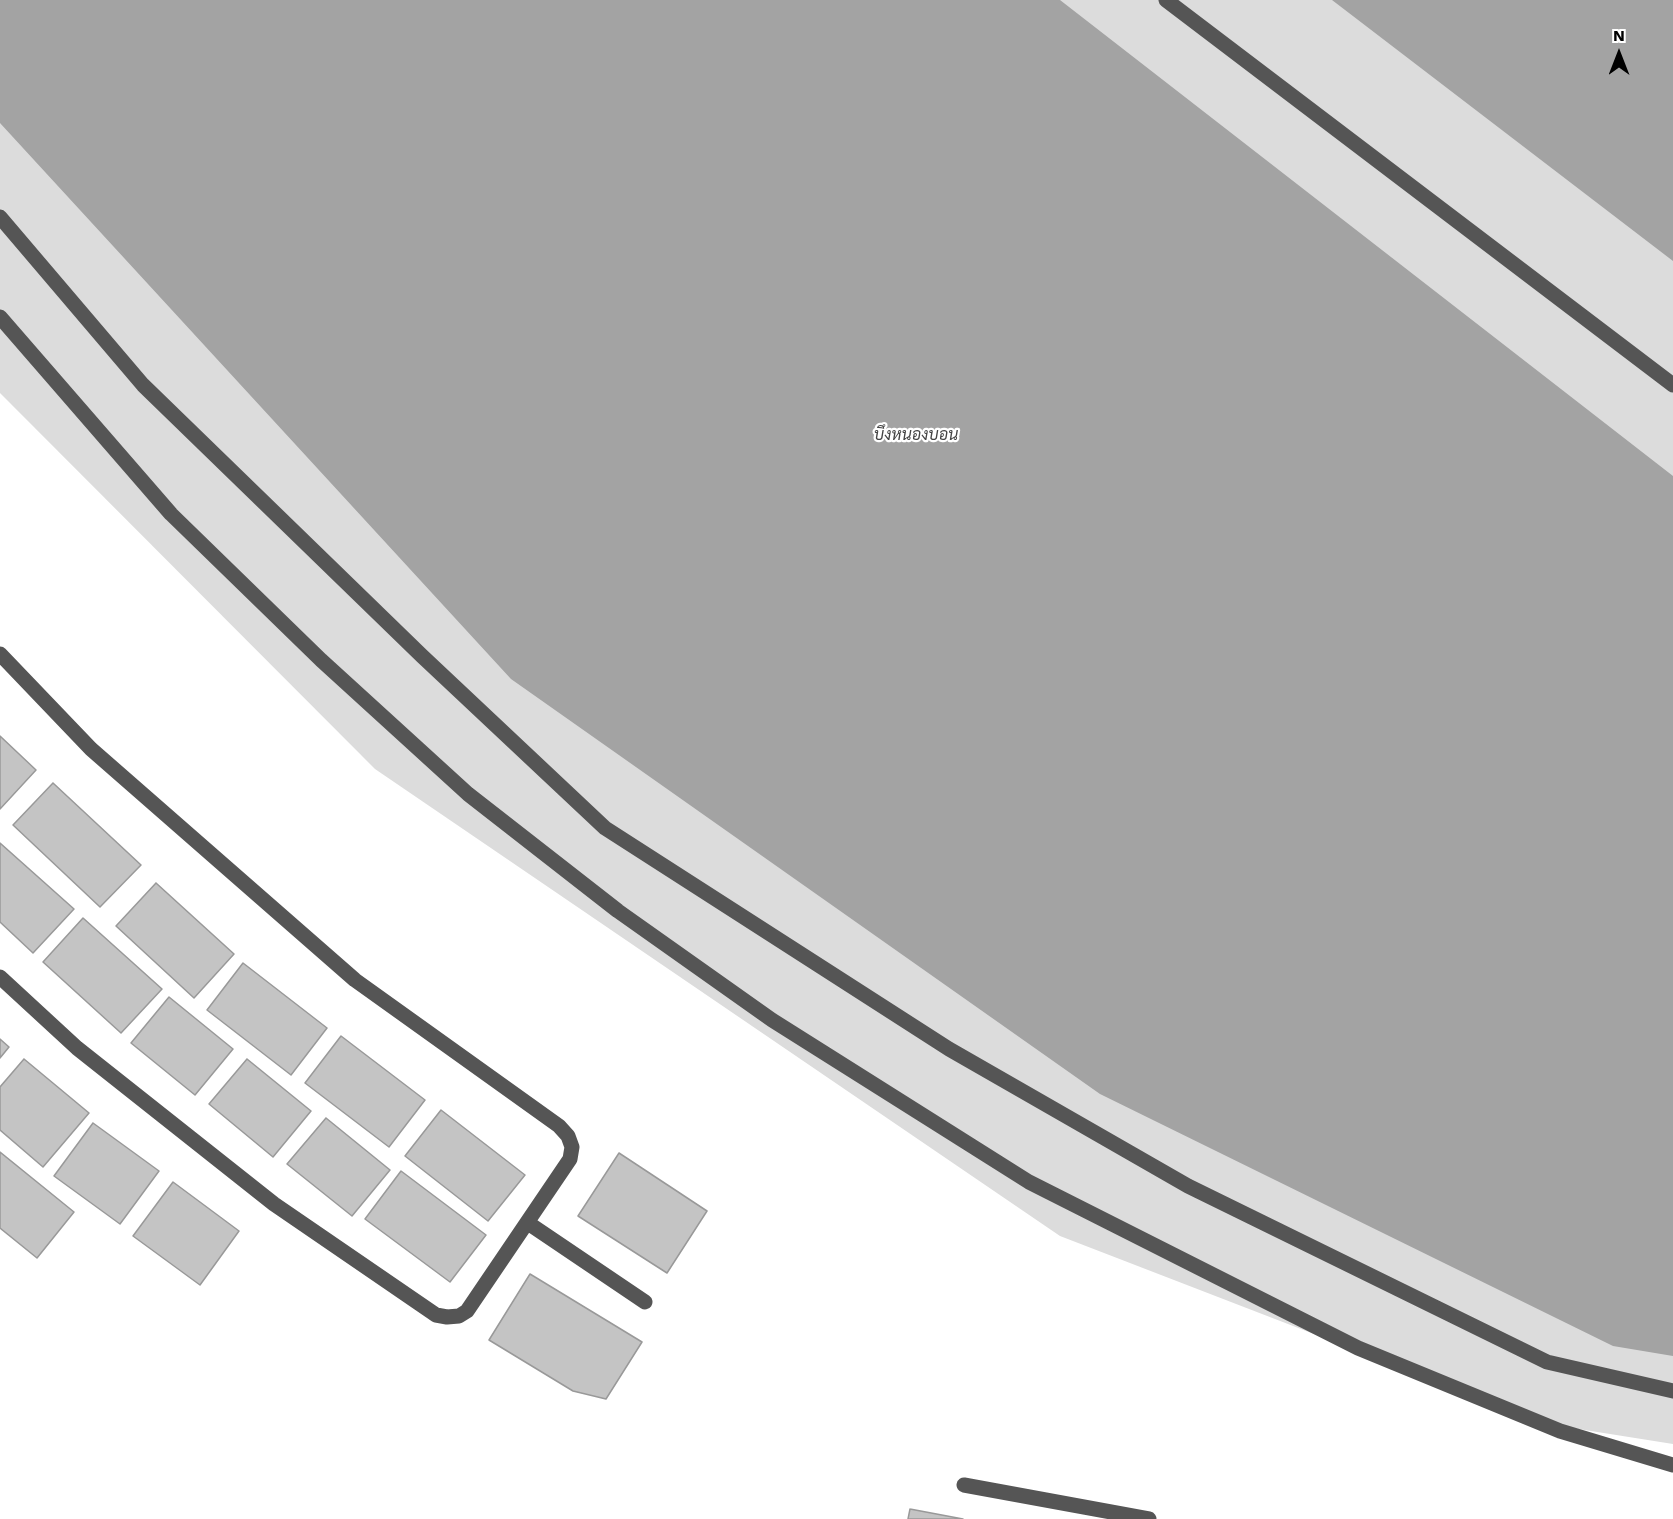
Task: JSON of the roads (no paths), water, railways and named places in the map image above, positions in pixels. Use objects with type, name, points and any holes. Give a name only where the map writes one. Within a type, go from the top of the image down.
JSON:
[{"type":"street","points":[[1166,0],[1673,385]]},
{"type":"street","points":[[0,217],[143,385],[422,657],[605,828],[949,1049],[1188,1186],[1548,1362],[1673,1391]]},
{"type":"street","points":[[0,317],[171,514],[321,660],[468,794],[618,911],[772,1020],[1029,1182],[1358,1348],[1560,1431],[1673,1465]]},
{"type":"street","points":[[0,654],[91,749],[355,980],[559,1126],[568,1136],[572,1147],[570,1159],[467,1311],[459,1316],[436,1315],[274,1204],[77,1048],[0,977]]},
{"type":"street","points":[[528,1223],[645,1302]]},
{"type":"street","points":[[964,1485],[1149,1519]]},
{"type":"water","name":"บึงหนองบอน","points":[[0,0],[1060,0],[1673,476],[1673,1356],[1613,1346],[1100,1094],[511,679],[0,123]]},
{"type":"water","points":[[1332,0],[1673,0],[1673,261]]}]
